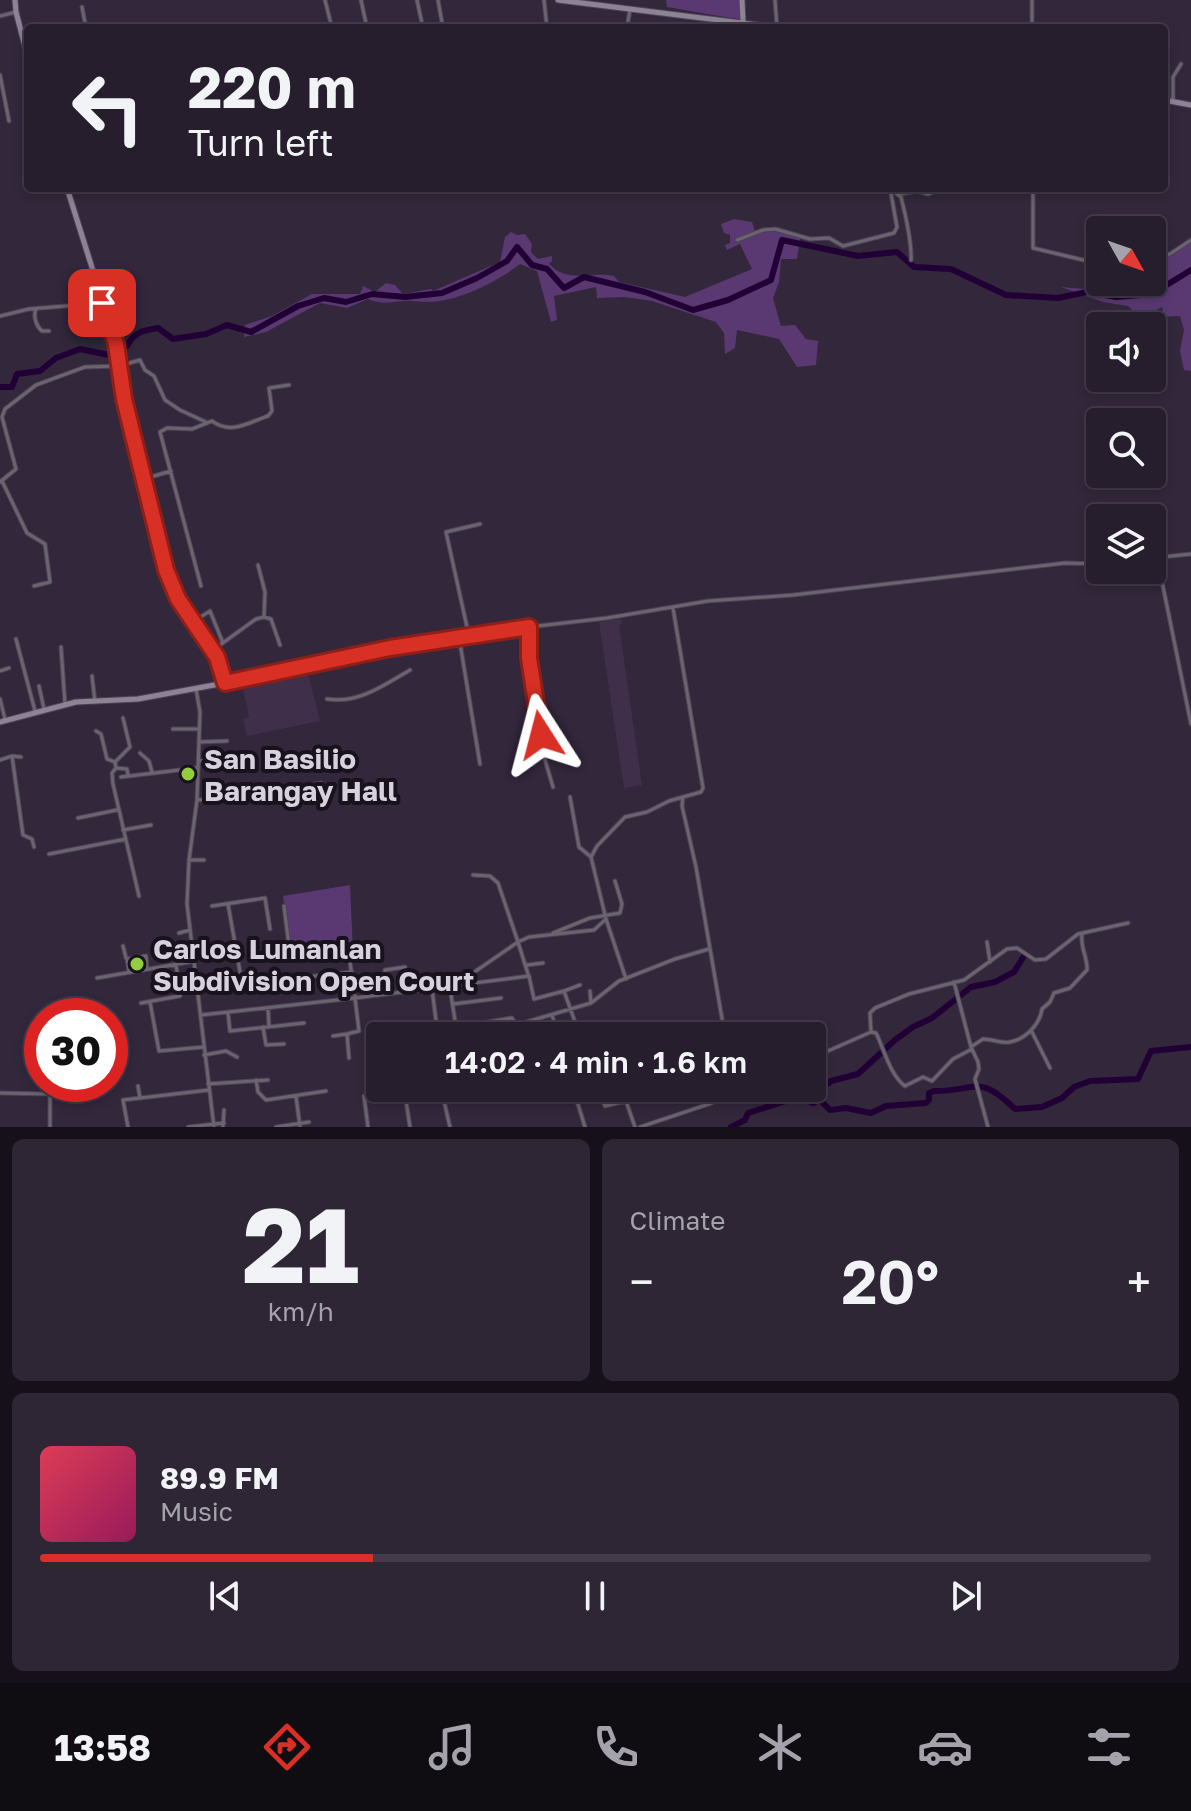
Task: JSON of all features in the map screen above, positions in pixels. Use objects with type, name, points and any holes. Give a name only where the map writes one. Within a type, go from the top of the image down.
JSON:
[{"type":"street","points":[[15,0],[24,43]]},
{"type":"street","points":[[325,0],[331,24]]},
{"type":"street","points":[[361,0],[366,24]]},
{"type":"street","points":[[417,0],[422,24]]},
{"type":"street","points":[[438,0],[442,24]]},
{"type":"street","points":[[544,0],[547,24]]},
{"type":"street","points":[[558,0],[608,3],[630,9],[759,24]]},
{"type":"street","points":[[742,0],[743,21]]},
{"type":"street","points":[[775,0],[779,24]]},
{"type":"street","points":[[1032,0],[1032,24]]},
{"type":"street","points":[[82,7],[85,24]]},
{"type":"street","points":[[628,24],[630,9]]},
{"type":"street","points":[[0,16],[16,12]]},
{"type":"street","points":[[728,24],[729,20]]},
{"type":"street","points":[[1173,102],[1173,77],[1181,64]]},
{"type":"street","points":[[0,75],[9,121]]},
{"type":"street","points":[[1168,101],[1191,105]]},
{"type":"street","points":[[68,192],[116,344],[124,399],[170,583],[213,650],[225,683]]},
{"type":"street","points":[[737,240],[775,229],[810,239],[829,238],[843,246],[894,233],[897,227],[891,192]]},
{"type":"street","points":[[896,192],[911,192]]},
{"type":"street","points":[[1033,192],[1033,248],[1086,261]]},
{"type":"street","points":[[899,194],[907,237],[912,245],[911,260]]},
{"type":"street","points":[[1166,255],[1191,240]]},
{"type":"street","points":[[0,316],[102,303]]},
{"type":"street","points":[[73,317],[74,307]]},
{"type":"street","points":[[36,309],[39,328],[49,331]]},
{"type":"street","points":[[34,586],[50,582],[47,550],[43,541],[27,533],[1,482],[16,469],[2,417],[5,409],[36,385],[61,378],[72,371],[90,366],[142,361],[145,370],[158,382],[165,400],[206,422]]},
{"type":"street","points":[[201,586],[161,430],[192,429],[212,421],[226,429],[268,416],[272,411],[269,388],[289,385]]},
{"type":"street","points":[[144,479],[171,471]]},
{"type":"street","points":[[469,636],[446,532],[480,524]]},
{"type":"street","points":[[1166,557],[1191,554]]},
{"type":"street","points":[[0,699],[2,722],[65,704],[138,699],[459,637],[708,601],[807,594],[1065,563],[1086,564]]},
{"type":"street","points":[[258,565],[265,592],[264,617]]},
{"type":"street","points":[[1161,584],[1191,724]]},
{"type":"street","points":[[591,857],[597,846],[625,817],[701,792],[703,788],[673,608]]},
{"type":"street","points":[[194,621],[210,611],[223,643]]},
{"type":"street","points":[[213,650],[256,619],[264,617],[271,619],[280,645]]},
{"type":"street","points":[[529,627],[529,658],[545,760],[553,787]]},
{"type":"street","points":[[459,637],[480,764]]},
{"type":"street","points":[[16,639],[35,711]]},
{"type":"street","points":[[61,647],[65,704]]},
{"type":"street","points":[[0,671],[9,668]]},
{"type":"street","points":[[327,699],[353,699],[377,690],[410,670]]},
{"type":"street","points":[[92,676],[95,702]]},
{"type":"street","points":[[39,686],[44,709]]},
{"type":"street","points":[[196,689],[200,706],[197,800],[187,897],[215,1124]]},
{"type":"street","points":[[115,762],[130,747],[123,718]]},
{"type":"street","points":[[173,729],[199,729]]},
{"type":"street","points":[[96,731],[101,734],[107,759]]},
{"type":"street","points":[[199,742],[227,741]]},
{"type":"street","points":[[0,752],[1,759],[21,757]]},
{"type":"street","points":[[140,753],[149,761],[152,772]]},
{"type":"street","points":[[12,756],[23,835],[32,839],[34,847]]},
{"type":"street","points":[[98,761],[107,759],[115,762]]},
{"type":"street","points":[[198,761],[229,760]]},
{"type":"street","points":[[115,762],[116,768],[111,776],[139,896]]},
{"type":"street","points":[[116,768],[127,769],[128,775]]},
{"type":"street","points":[[121,777],[197,768]]},
{"type":"street","points":[[197,800],[244,797],[321,783]]},
{"type":"street","points":[[570,797],[579,847],[591,857],[606,918],[626,979]]},
{"type":"street","points":[[683,797],[723,1022]]},
{"type":"street","points":[[78,818],[118,810]]},
{"type":"street","points":[[123,830],[151,825]]},
{"type":"street","points":[[49,854],[126,839]]},
{"type":"street","points":[[189,860],[204,860]]},
{"type":"street","points":[[473,875],[490,876],[498,883],[526,965],[533,998],[580,985]]},
{"type":"street","points":[[547,935],[590,918],[606,918],[620,913],[622,908],[615,881]]},
{"type":"street","points":[[212,906],[265,898],[270,929]]},
{"type":"street","points":[[228,904],[242,983]]},
{"type":"street","points":[[284,906],[287,939],[292,952],[298,955],[348,954],[359,1031],[333,1036]]},
{"type":"street","points":[[450,985],[518,942],[594,930],[606,918]]},
{"type":"street","points":[[871,1032],[869,1015],[872,1009],[909,994],[964,980],[1012,947],[1035,960],[1046,959],[1073,937],[1128,923]]},
{"type":"street","points":[[179,933],[190,930]]},
{"type":"street","points":[[826,1052],[871,1032],[876,1033],[900,1083],[905,1086],[923,1077],[932,1081],[953,1059],[983,1039],[1008,1043],[1031,1030],[1054,993],[1070,988],[1087,970],[1081,947],[1082,934]]},
{"type":"street","points":[[987,942],[990,963]]},
{"type":"street","points":[[123,946],[129,972]]},
{"type":"street","points":[[528,1022],[591,1003],[626,979],[710,949]]},
{"type":"street","points":[[183,952],[193,950]]},
{"type":"street","points":[[127,959],[146,956],[147,969]]},
{"type":"street","points":[[97,978],[195,961]]},
{"type":"street","points":[[526,965],[543,963]]},
{"type":"street","points":[[141,1003],[180,996],[176,964]]},
{"type":"street","points":[[384,994],[385,970],[405,967]]},
{"type":"street","points":[[198,989],[352,972]]},
{"type":"street","points":[[201,1015],[529,976]]},
{"type":"street","points":[[954,982],[979,1069],[975,1079],[988,1127]]},
{"type":"street","points":[[450,985],[455,1022]]},
{"type":"street","points":[[434,988],[437,1022]]},
{"type":"street","points":[[564,991],[575,1022]]},
{"type":"street","points":[[590,991],[591,1003]]},
{"type":"street","points":[[452,1004],[501,998]]},
{"type":"street","points":[[150,1002],[158,1050],[204,1047]]},
{"type":"street","points":[[268,1008],[269,1026]]},
{"type":"street","points":[[228,1012],[230,1031],[304,1023]]},
{"type":"street","points":[[552,1015],[554,1022]]},
{"type":"street","points":[[487,1022],[512,1018],[514,1022]]},
{"type":"street","points":[[263,1027],[266,1045],[284,1044]]},
{"type":"street","points":[[1031,1030],[1050,1068]]},
{"type":"street","points":[[347,1034],[349,1058]]},
{"type":"street","points":[[206,1055],[226,1051],[237,1057]]},
{"type":"street","points":[[256,1080],[258,1092],[264,1099],[326,1091]]},
{"type":"street","points":[[210,1084],[268,1080]]},
{"type":"street","points":[[138,1086],[140,1098]]},
{"type":"street","points":[[128,1127],[122,1098],[209,1090]]},
{"type":"street","points":[[0,1093],[24,1093]]},
{"type":"street","points":[[296,1096],[299,1125]]},
{"type":"street","points":[[364,1096],[368,1127]]},
{"type":"street","points":[[50,1102],[50,1127]]},
{"type":"street","points":[[406,1102],[410,1127]]},
{"type":"street","points":[[444,1102],[450,1127]]},
{"type":"street","points":[[577,1102],[585,1127]]},
{"type":"street","points":[[603,1102],[605,1106],[622,1102]]},
{"type":"street","points":[[626,1102],[638,1127],[712,1102]]},
{"type":"street","points":[[188,1127],[223,1125],[224,1110]]},
{"type":"street","points":[[276,1127],[309,1122]]},
{"type":"shaded area","points":[[666,0],[740,0],[742,20],[667,7]]},
{"type":"shaded area","points":[[734,219],[752,222],[755,231],[778,227],[801,234],[797,259],[781,259],[779,282],[773,298],[781,326],[795,325],[806,339],[818,341],[816,365],[797,367],[779,339],[737,330],[735,348],[725,354],[724,333],[716,322],[652,301],[624,297],[597,298],[596,287],[554,296],[557,320],[551,322],[537,271],[520,264],[489,284],[453,298],[386,303],[368,299],[347,308],[320,303],[266,332],[244,337],[245,325],[272,316],[312,294],[360,294],[363,286],[375,292],[386,283],[395,285],[403,294],[433,291],[500,262],[505,237],[511,232],[525,234],[532,244],[531,252],[538,259],[552,256],[549,264],[564,274],[614,276],[619,282],[685,297],[752,269],[740,244],[727,250],[725,245],[730,243],[730,235],[724,233],[721,224]]},
{"type":"shaded area","points":[[1191,241],[1191,371],[1184,370],[1180,351],[1184,330],[1180,316],[1166,317],[1162,307],[1153,312],[1134,312],[1128,306],[1086,296],[1166,296],[1166,256]]},
{"type":"shaded area","points":[[1061,287],[1086,290],[1086,296]]},
{"type":"shaded area","points":[[621,619],[622,624],[619,625],[642,785],[624,788],[599,622]]},
{"type":"shaded area","points":[[307,669],[320,721],[247,736],[243,719],[249,717],[242,684]]},
{"type":"shaded area","points":[[350,885],[353,953],[298,954],[292,951],[283,896]]},
{"type":"waterway","points":[[0,387],[12,387],[17,374],[40,371],[56,358],[80,349],[109,355],[116,347],[127,346],[136,335],[148,330],[158,328],[173,339],[206,334],[227,325],[251,332],[298,306],[324,298],[346,302],[372,294],[405,297],[442,293],[507,261],[517,247],[532,265],[547,269],[564,288],[584,277],[645,292],[693,310],[728,300],[771,280],[782,240],[858,256],[897,252],[914,267],[951,269],[1006,295],[1058,298],[1087,292],[1116,297],[1152,294],[1191,270]]},
{"type":"waterway","points":[[826,1085],[858,1074],[895,1040],[932,1018],[971,987],[995,982],[1014,972],[1024,956]]},
{"type":"waterway","points":[[731,1127],[745,1120],[748,1113],[798,1097],[813,1103],[820,1100],[830,1110],[846,1108],[871,1113],[886,1106],[926,1103],[929,1093],[934,1091],[977,1086],[992,1091],[1015,1109],[1042,1107],[1090,1081],[1138,1079],[1151,1051],[1191,1047]]},
{"type":"place","name":"San Basilio Barangay Hall","points":[[188,774]]},
{"type":"place","name":"Carlos Lumanlan Subdivision Open Court","points":[[137,964]]},
{"type":"route","points":[[102,303],[116,344],[124,399],[170,583],[217,657],[225,683],[390,648],[529,627],[529,658],[541,735]]}]
